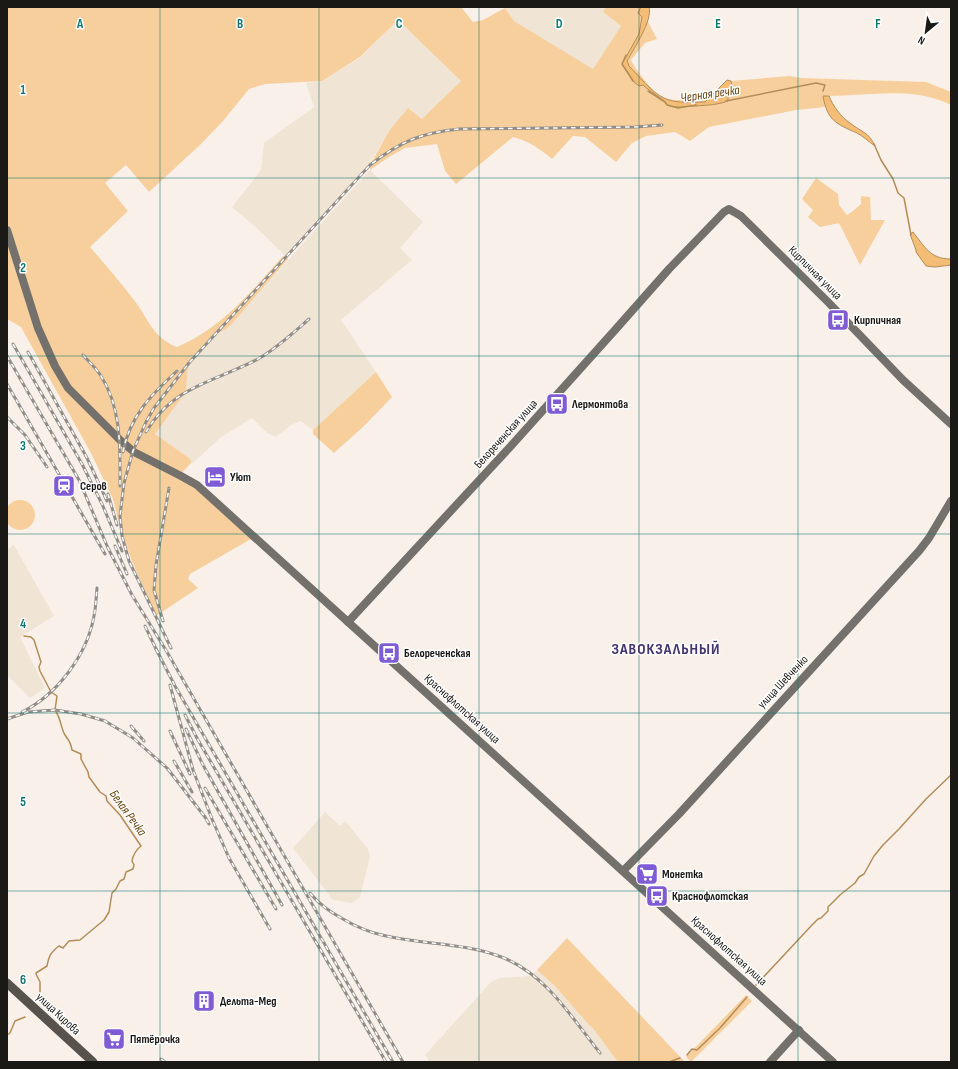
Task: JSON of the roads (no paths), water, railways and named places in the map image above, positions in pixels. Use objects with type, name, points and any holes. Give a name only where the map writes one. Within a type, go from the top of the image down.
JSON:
[{"type":"main road","name":"улица Кирова","points":[[7,983],[93,1062]]},
{"type":"street","name":"Кирпичная улица","points":[[729,209],[741,216],[827,301],[903,380],[951,424]]},
{"type":"street","name":"Белореченская улица","points":[[348,622],[510,447],[669,269],[724,212],[729,209]]},
{"type":"street","name":"Краснофлотская улица","points":[[7,230],[38,328],[55,366],[68,388],[134,452],[196,485],[833,1062]]},
{"type":"street","name":"улица Шевченко","points":[[623,871],[678,814],[919,551],[930,538],[951,501]]},
{"type":"street","points":[[770,1062],[799,1030]]},
{"type":"waterway","name":"Черная речка","points":[[626,55],[622,64],[633,81]]},
{"type":"waterway","name":"Черная речка","points":[[726,101],[816,83],[825,85],[823,91]]},
{"type":"waterway","name":"Черная речка","points":[[648,91],[665,102],[667,105],[678,108],[696,105]]},
{"type":"waterway","points":[[874,144],[881,160],[893,179],[898,193],[904,198],[911,235]]},
{"type":"waterway","name":"Белая Речка","points":[[24,636],[31,637],[34,640],[41,662],[39,667],[40,671],[51,692],[57,696],[55,710],[59,716],[64,733],[72,750],[81,754],[81,759],[89,777],[100,792],[106,796],[107,801],[120,815],[141,846],[133,857],[133,869],[126,872],[124,879],[120,881],[112,893],[109,912],[104,920],[80,940],[69,941],[63,948],[59,946],[50,955],[47,966],[36,973],[40,982],[40,992],[37,998]]},
{"type":"waterway","points":[[756,985],[812,925],[828,911],[828,907],[864,874],[874,856],[883,845],[926,799],[951,775]]},
{"type":"waterway","points":[[687,1055],[692,1049],[697,1050],[720,1028],[747,997]]},
{"type":"waterway","name":"Белая Речка","points":[[7,1035],[10,1033],[15,1021],[25,1017]]},
{"type":"waterway","points":[[669,1062],[680,1058]]},
{"type":"railway","points":[[171,648],[129,561],[122,536],[120,516],[124,483],[133,451],[154,408],[189,363],[370,165],[402,144],[433,133],[459,129],[635,127],[662,125]]},
{"type":"railway","points":[[146,432],[157,416],[182,394],[196,386],[242,367],[265,355],[309,319]]},
{"type":"railway","points":[[13,344],[82,464],[102,504],[122,551]]},
{"type":"railway","points":[[28,352],[87,458],[107,501]]},
{"type":"railway","points":[[83,355],[101,376],[113,402],[120,444],[120,486]]},
{"type":"railway","points":[[7,356],[79,480],[108,548],[132,595],[167,652],[403,1062]]},
{"type":"railway","points":[[123,452],[126,439],[136,417],[150,398],[177,371]]},
{"type":"railway","points":[[7,384],[105,554]]},
{"type":"railway","points":[[7,417],[25,435],[47,467]]},
{"type":"railway","points":[[163,621],[154,590],[156,565],[169,488]]},
{"type":"railway","points":[[108,494],[117,525]]},
{"type":"railway","points":[[115,546],[127,574]]},
{"type":"railway","points":[[22,712],[35,705],[47,695],[58,684],[77,659],[85,645],[90,631],[95,613],[97,588]]},
{"type":"railway","points":[[145,626],[158,653]]},
{"type":"railway","points":[[156,649],[175,686],[393,1062]]},
{"type":"railway","points":[[170,685],[193,770],[212,819],[229,858],[270,929]]},
{"type":"railway","points":[[7,719],[28,712],[55,710],[81,714],[105,721],[133,738],[167,768],[209,824]]},
{"type":"railway","points":[[185,715],[198,740],[386,1062]]},
{"type":"railway","points":[[131,726],[144,741]]},
{"type":"railway","points":[[186,729],[203,765],[282,905]]},
{"type":"railway","points":[[170,731],[190,774]]},
{"type":"railway","points":[[174,761],[192,792]]},
{"type":"railway","points":[[205,788],[276,909]]},
{"type":"railway","points":[[310,893],[333,913],[352,924],[372,932],[412,941],[474,949],[504,958],[519,966],[533,976],[558,999],[600,1053]]},
{"type":"railway","points":[[161,1059],[165,1062]]},
{"type":"place","name":"Кирпичная","points":[[838,320]]},
{"type":"place","name":"Лермонтова","points":[[557,404]]},
{"type":"place","name":"Уют","points":[[215,477]]},
{"type":"place","name":"Серов","points":[[64,486]]},
{"type":"place","name":"Белореченская","points":[[389,653]]},
{"type":"place","name":"Монетка","points":[[647,874]]},
{"type":"place","name":"Краснофлотская","points":[[657,896]]},
{"type":"place","name":"Дельта-Мед","points":[[204,1001]]},
{"type":"place","name":"Пятёрочка","points":[[114,1039]]},
{"type":"district","name":"ЗАВОКЗАЛЬНЫЙ","points":[[666,649]]}]
